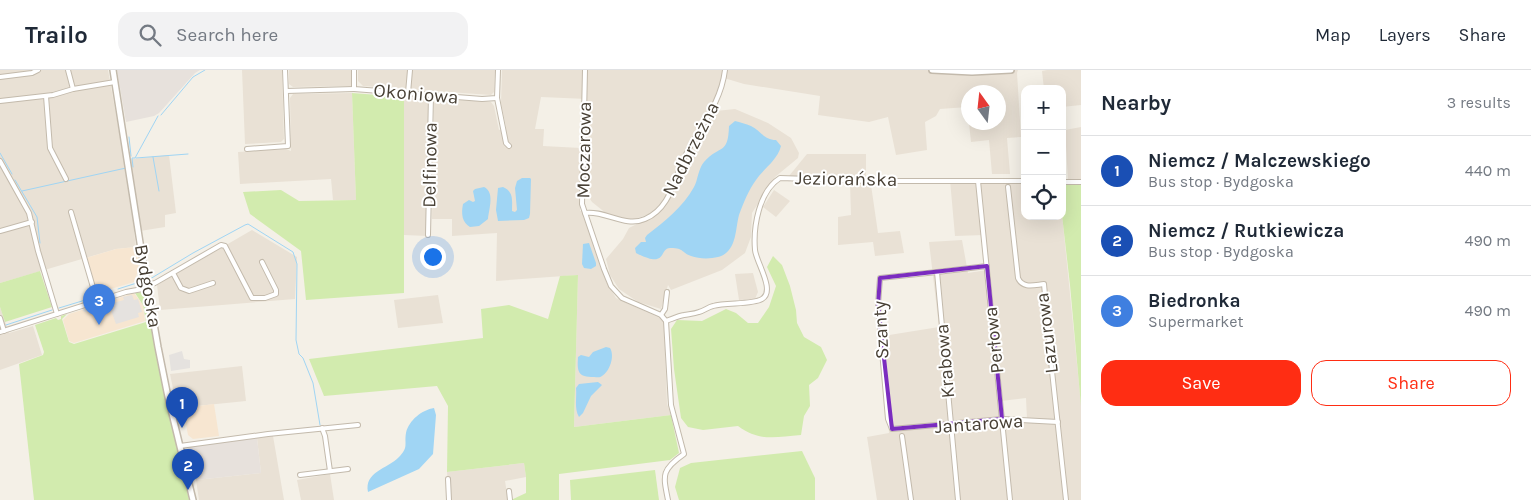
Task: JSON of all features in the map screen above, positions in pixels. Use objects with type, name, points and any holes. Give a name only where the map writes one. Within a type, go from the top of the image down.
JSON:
[{"type":"street","points":[[0,77],[32,73],[38,70]]},
{"type":"street","points":[[68,70],[72,89]]},
{"type":"street","name":"Bydgoska","points":[[113,70],[168,396],[193,500]]},
{"type":"street","points":[[247,149],[288,146],[285,70]]},
{"type":"street","name":"Okoniowa","points":[[354,70],[354,89],[482,99],[497,98]]},
{"type":"street","points":[[408,93],[410,70]]},
{"type":"street","points":[[498,70],[497,98],[506,143],[509,146]]},
{"type":"street","name":"Moczarowa","points":[[585,70],[582,204],[611,286],[622,298],[661,315],[666,321]]},
{"type":"street","name":"Nadbrzeżna","points":[[585,213],[593,212],[630,221],[644,220],[657,211],[673,188],[684,157],[710,116],[719,97],[725,70]]},
{"type":"street","points":[[932,70],[962,72],[1011,70]]},
{"type":"street","points":[[0,101],[46,96],[72,89],[115,82]]},
{"type":"street","points":[[286,91],[354,89]]},
{"type":"street","name":"Delfinowa","points":[[428,235],[431,95]]},
{"type":"street","points":[[46,96],[50,148],[66,179]]},
{"type":"street","points":[[0,162],[29,212],[38,251],[57,314]]},
{"type":"street","name":"Jeziorańska","points":[[666,321],[682,315],[697,313],[712,306],[730,302],[756,302],[763,299],[767,284],[755,250],[756,224],[759,207],[774,182],[780,178],[868,181],[1021,181]]},
{"type":"street","name":"Perłowa","points":[[978,181],[1010,500]]},
{"type":"street","points":[[1066,182],[1081,182]]},
{"type":"street","name":"Lazurowa","points":[[1008,187],[1018,278],[1020,283],[1025,286],[1044,284],[1066,500]]},
{"type":"street","points":[[71,212],[97,301]]},
{"type":"street","points":[[0,232],[32,222]]},
{"type":"street","points":[[0,318],[2,332],[148,286],[217,247],[225,246],[252,298],[259,299],[276,294],[276,290],[262,262]]},
{"type":"street","points":[[937,272],[987,266]]},
{"type":"street","name":"Krabowa","points":[[937,272],[958,500]]},
{"type":"street","name":"Szanty","points":[[901,430],[892,430],[888,419],[878,305],[880,278],[937,272]]},
{"type":"street","points":[[172,273],[181,288],[189,291],[213,283]]},
{"type":"street","points":[[661,315],[665,309],[667,292]]},
{"type":"street","points":[[666,321],[670,405],[684,454],[666,469],[663,477],[668,500]]},
{"type":"street","name":"Jantarowa","points":[[901,430],[1002,419],[1058,422]]},
{"type":"street","points":[[180,446],[358,425]]},
{"type":"street","points":[[322,428],[330,471]]},
{"type":"street","points":[[902,436],[912,500]]},
{"type":"street","points":[[300,475],[348,469]]},
{"type":"street","points":[[448,479],[450,500]]},
{"type":"street","points":[[509,491],[510,500]]},
{"type":"highlighted area","points":[[987,266],[1002,419],[892,429],[878,305],[880,278]]},
{"type":"shaded area","points":[[0,70],[108,70],[124,160],[169,155],[176,213],[165,215],[165,227],[134,232],[136,247],[116,249],[0,283]]},
{"type":"shaded area","points":[[117,70],[200,70],[195,73],[159,113],[154,116],[126,122]]},
{"type":"shaded area","points":[[242,70],[282,70],[284,139],[281,142],[245,144]]},
{"type":"shaded area","points":[[289,70],[351,70],[351,86],[293,87],[289,84]]},
{"type":"shaded area","points":[[358,70],[495,70],[494,92],[491,95],[363,86],[358,81]]},
{"type":"shaded area","points":[[502,70],[1018,70],[1021,137],[1007,138],[1010,174],[992,174],[989,140],[971,142],[970,130],[1006,130],[1006,85],[961,85],[961,107],[940,109],[936,116],[925,122],[927,150],[896,155],[888,117],[869,122],[818,115],[820,96],[744,84],[724,78],[719,97],[684,157],[666,198],[657,211],[630,221],[611,216],[602,210],[592,202],[585,191],[587,99],[541,97],[535,129],[544,129],[543,146],[581,148],[580,211],[582,211],[607,283],[616,298],[662,319],[664,322],[667,404],[671,415],[574,427],[578,275],[496,281],[497,233],[452,236],[452,219],[432,219],[434,103],[439,99],[491,102],[494,106],[499,130],[506,127],[501,103]]},
{"type":"shaded area","points":[[1081,70],[1081,105],[1066,107],[1066,85],[1044,85],[1042,71]]},
{"type":"shaded area","points":[[352,93],[356,200],[333,200],[331,179],[240,184],[238,152],[286,149],[291,151],[290,98],[293,94]]},
{"type":"shaded area","points":[[404,97],[426,98],[428,101],[427,236],[404,235]]},
{"type":"shaded area","points":[[735,109],[768,123],[791,138],[799,153],[798,158],[775,177],[752,213],[751,237],[745,253],[722,270],[671,290],[668,285],[661,309],[638,302],[619,289],[610,275],[606,259],[623,239],[629,228],[659,213],[676,189],[688,159],[716,111]]},
{"type":"shaded area","points":[[1081,127],[1081,179],[1068,179],[1066,130]]},
{"type":"shaded area","points":[[807,154],[866,154],[866,178],[789,176]]},
{"type":"shaded area","points":[[950,180],[1021,184],[1021,220],[1063,220],[1081,404],[1081,500],[877,500],[867,437],[889,433],[883,336],[939,327],[929,242],[962,240],[968,273],[987,270],[984,235],[955,236]],"holes":[[[1026,398],[1027,420],[1002,419],[1001,401]]]},
{"type":"shaded area","points":[[850,183],[871,185],[878,233],[900,231],[904,253],[875,256],[873,242],[838,245],[838,217],[851,215]]},
{"type":"shaded area","points":[[774,190],[790,201],[776,217],[763,207]]},
{"type":"shaded area","points":[[252,230],[297,257],[295,299],[160,310],[157,285]]},
{"type":"shaded area","points":[[136,247],[139,268],[134,282],[97,293],[86,258],[116,249]]},
{"type":"shaded area","points":[[753,273],[758,292],[755,299],[739,300],[735,274]]},
{"type":"shaded area","points":[[134,293],[143,305],[145,321],[74,343],[69,341],[63,320],[69,314]]},
{"type":"shaded area","points":[[132,295],[134,300],[138,299],[142,312],[138,313],[139,317],[116,324],[109,305],[85,312],[82,310],[111,301],[113,303],[124,300],[123,297]]},
{"type":"shaded area","points":[[438,295],[443,323],[398,328],[394,300]]},
{"type":"shaded area","points":[[0,307],[9,333],[33,326],[42,355],[0,370]]},
{"type":"shaded area","points":[[182,351],[184,359],[190,360],[190,368],[171,371],[169,355]]},
{"type":"shaded area","points":[[242,366],[246,401],[177,408],[170,374]]},
{"type":"shaded area","points":[[214,404],[219,436],[193,439],[188,435],[183,408]]},
{"type":"shaded area","points":[[273,436],[284,500],[199,500],[196,480],[261,473],[257,438]]},
{"type":"shaded area","points":[[257,438],[261,473],[196,480],[188,447]]},
{"type":"shaded area","points":[[524,463],[526,477],[505,481],[508,500],[449,500],[447,472]]},
{"type":"shaded area","points":[[330,474],[334,500],[301,500],[297,480]]},
{"type":"green space","points":[[352,93],[404,97],[404,293],[306,300],[301,251],[250,214],[243,192],[281,190],[299,201],[356,200]]},
{"type":"green space","points":[[1081,184],[1081,406],[1063,220],[1066,220],[1066,185]]},
{"type":"green space","points":[[773,256],[782,265],[790,286],[797,323],[804,337],[821,347],[827,360],[818,378],[809,385],[810,406],[804,416],[801,435],[761,436],[738,426],[703,430],[688,427],[681,418],[671,329],[677,320],[702,321],[726,309],[736,313],[748,323],[758,323],[769,307],[776,286],[767,267]]},
{"type":"green space","points":[[40,271],[52,307],[5,322],[0,307],[0,283]]},
{"type":"green space","points":[[578,275],[574,427],[671,415],[679,453],[670,460],[559,474],[559,500],[511,500],[526,493],[524,463],[447,472],[448,406],[437,386],[324,396],[309,359],[483,338],[481,309],[509,305],[548,319],[560,276]]},
{"type":"green space","points":[[143,292],[145,294],[189,500],[34,500],[19,364],[43,355],[44,352],[35,325],[56,318],[58,320],[61,319],[61,316],[67,314],[62,319],[69,342],[74,344],[146,322],[143,305],[135,293]]},
{"type":"green space","points":[[802,451],[815,478],[815,500],[679,500],[675,487],[680,468],[691,463]]},
{"type":"green space","points":[[655,470],[659,500],[571,500],[570,480]]},
{"type":"water","points":[[735,121],[751,126],[765,137],[776,140],[781,146],[777,156],[759,176],[749,192],[739,215],[734,240],[729,250],[718,257],[708,258],[694,257],[675,248],[667,249],[658,259],[646,258],[636,253],[635,248],[641,242],[646,242],[645,238],[647,235],[685,201],[694,187],[704,162],[725,146],[729,126]]},
{"type":"water","points":[[522,178],[531,179],[529,218],[524,220],[498,221],[496,210],[498,188],[503,187],[509,191],[512,197],[512,211],[515,212],[517,210],[515,188],[517,181]]},
{"type":"water","points":[[484,187],[487,189],[490,197],[488,219],[479,226],[470,227],[465,223],[463,217],[463,204],[469,200],[475,201],[473,191]]},
{"type":"water","points":[[589,243],[596,263],[596,266],[591,269],[584,268],[582,264],[583,244]]},
{"type":"water","points":[[606,347],[610,348],[612,355],[611,363],[605,374],[601,377],[582,375],[578,370],[578,357],[581,355],[589,357],[593,352]]},
{"type":"water","points":[[598,382],[602,385],[591,396],[579,417],[576,407],[576,388],[579,384]]},
{"type":"water","points":[[434,408],[436,415],[433,454],[419,469],[368,492],[369,480],[373,475],[394,461],[404,451],[406,433],[413,420],[421,413]]},
{"type":"waterway","points":[[161,115],[193,77],[205,70]]},
{"type":"waterway","points":[[133,167],[132,158],[135,158],[158,116]]},
{"type":"waterway","points":[[129,137],[131,156]]},
{"type":"waterway","points":[[0,153],[12,174]]},
{"type":"waterway","points":[[136,158],[188,154]]},
{"type":"waterway","points":[[153,157],[159,191]]},
{"type":"waterway","points":[[22,191],[126,168]]},
{"type":"waterway","points":[[15,180],[37,217],[40,243]]},
{"type":"waterway","points":[[150,279],[193,253],[248,224],[293,252],[297,264],[296,340],[299,354],[303,358],[313,383],[320,425]]},
{"type":"waterway","points":[[118,289],[143,281]]},
{"type":"waterway","points":[[99,296],[112,291]]},
{"type":"waterway","points":[[59,308],[92,298]]},
{"type":"waterway","points":[[6,325],[52,310]]},
{"type":"place","name":"Biedronka","points":[[99,325]]},
{"type":"place","name":"Niemcz / Malczewskiego","points":[[182,428]]},
{"type":"place","name":"Niemcz / Rutkiewicza","points":[[188,490]]}]
